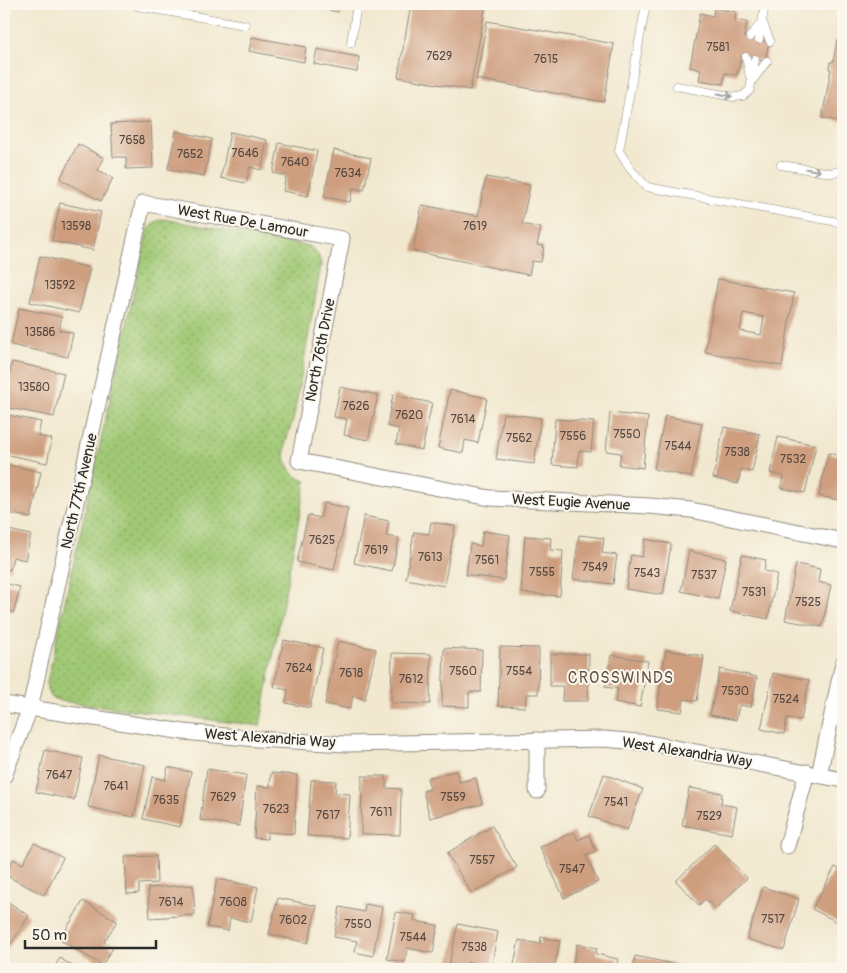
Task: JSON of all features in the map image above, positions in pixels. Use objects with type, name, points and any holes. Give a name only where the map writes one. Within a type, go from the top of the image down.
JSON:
[{"type":"street","name":"West Rue De Lamour","points":[[143,203],[342,239]]},
{"type":"street","name":"North 77th Avenue","points":[[4,776],[30,708],[143,203]]},
{"type":"street","name":"North 76th Drive","points":[[299,461],[342,239]]},
{"type":"street","name":"West Eugie Avenue","points":[[299,461],[490,498],[691,510],[843,541]]},
{"type":"street","points":[[787,846],[813,774],[843,663]]},
{"type":"street","name":"West Alexandria Way","points":[[4,704],[184,732],[257,740],[346,744],[604,739],[649,743],[843,780]]},
{"type":"street","points":[[536,791],[538,740]]},
{"type":"lane","points":[[136,4],[137,6],[245,25]]},
{"type":"lane","points":[[646,4],[619,151],[631,170],[647,186],[843,223]]},
{"type":"lane","points":[[759,39],[765,4]]},
{"type":"lane","points":[[351,43],[355,6]]},
{"type":"lane","points":[[750,37],[762,21]]},
{"type":"lane","points":[[762,21],[770,41]]},
{"type":"lane","points":[[746,57],[751,82]]},
{"type":"lane","points":[[677,86],[734,97],[744,96],[750,90],[755,59]]},
{"type":"lane","points":[[751,82],[767,61]]},
{"type":"lane","points":[[781,165],[832,173],[843,168]]},
{"type":"green space","points":[[164,219],[309,246],[318,254],[321,263],[293,421],[285,449],[285,456],[290,469],[300,479],[306,481],[260,726],[61,701],[52,698],[47,690],[47,682],[147,233],[154,223]]},
{"type":"building","points":[[298,4],[339,4],[338,12]]},
{"type":"building","points":[[411,4],[486,4],[470,90],[398,77]]},
{"type":"building","points":[[714,8],[736,12],[735,20],[747,22],[744,37],[769,42],[765,61],[741,57],[737,75],[725,73],[723,84],[699,80],[701,70],[690,67],[700,13],[713,16]]},
{"type":"building","points":[[487,21],[614,44],[604,102],[476,79]]},
{"type":"building","points":[[252,37],[306,47],[304,62],[249,51]]},
{"type":"building","points":[[837,40],[843,41],[843,122],[822,118],[831,69],[829,69],[830,62],[833,62]]},
{"type":"building","points":[[317,49],[359,57],[357,72],[314,64]]},
{"type":"building","points":[[151,122],[153,168],[126,169],[126,157],[113,157],[111,124]]},
{"type":"building","points":[[176,131],[212,139],[204,176],[168,169]]},
{"type":"building","points":[[230,132],[267,140],[261,170],[250,167],[246,183],[221,178]]},
{"type":"building","points":[[279,143],[317,151],[308,196],[283,191],[286,176],[273,173]]},
{"type":"building","points":[[78,144],[104,158],[98,170],[113,178],[101,201],[60,179]]},
{"type":"building","points":[[334,150],[371,158],[364,190],[353,188],[350,202],[324,197]]},
{"type":"building","points":[[486,177],[530,185],[522,224],[541,228],[537,245],[544,246],[541,262],[532,261],[529,275],[413,251],[422,205],[478,216]]},
{"type":"building","points":[[60,203],[101,212],[93,250],[52,241]]},
{"type":"building","points":[[40,256],[90,268],[79,313],[30,302]]},
{"type":"building","points":[[718,279],[794,293],[782,366],[705,352]],"holes":[[[743,313],[764,317],[761,335],[740,331]]]},
{"type":"building","points":[[19,308],[62,317],[59,330],[73,333],[68,357],[11,345]]},
{"type":"building","points":[[12,362],[64,373],[54,417],[4,407]]},
{"type":"building","points":[[340,387],[378,395],[368,440],[344,435],[347,419],[334,417]]},
{"type":"building","points":[[843,388],[843,410],[838,409]]},
{"type":"building","points":[[450,390],[487,398],[478,443],[465,440],[463,453],[438,448]]},
{"type":"building","points":[[393,395],[432,403],[422,450],[396,444],[399,429],[387,426]]},
{"type":"building","points":[[503,413],[541,418],[534,464],[496,459]]},
{"type":"building","points":[[610,413],[648,417],[643,468],[619,465],[621,453],[606,451]]},
{"type":"building","points":[[4,414],[41,422],[38,436],[52,439],[47,463],[4,454]]},
{"type":"building","points":[[665,416],[702,423],[691,477],[654,469]]},
{"type":"building","points":[[555,419],[594,422],[591,452],[579,451],[578,467],[552,465]]},
{"type":"building","points":[[724,427],[760,434],[752,472],[741,469],[738,484],[713,478]]},
{"type":"building","points":[[778,437],[816,445],[805,493],[781,488],[784,476],[770,473]]},
{"type":"building","points":[[828,453],[843,456],[843,501],[819,496]]},
{"type":"building","points":[[4,464],[41,472],[31,518],[4,512]]},
{"type":"building","points":[[324,503],[348,508],[334,570],[297,562],[308,515],[320,518]]},
{"type":"building","points":[[364,516],[389,521],[386,536],[399,538],[392,571],[354,563]]},
{"type":"building","points":[[431,522],[455,526],[444,586],[406,579],[414,532],[429,534]]},
{"type":"building","points":[[4,529],[31,535],[25,560],[13,557],[10,570],[4,569]]},
{"type":"building","points":[[483,531],[510,535],[504,580],[466,575],[470,544],[481,546]]},
{"type":"building","points":[[579,535],[604,538],[602,553],[617,555],[613,584],[573,579]]},
{"type":"building","points":[[525,536],[551,538],[550,550],[563,551],[560,596],[521,593]]},
{"type":"building","points":[[645,539],[671,544],[663,595],[626,589],[631,555],[642,557]]},
{"type":"building","points":[[689,551],[726,559],[718,599],[681,591]]},
{"type":"building","points":[[742,555],[766,560],[764,571],[777,574],[768,619],[730,611]]},
{"type":"building","points":[[796,564],[820,569],[818,582],[831,585],[822,627],[785,620]]},
{"type":"building","points":[[4,583],[20,587],[14,612],[4,610]]},
{"type":"building","points":[[284,640],[323,648],[310,708],[286,703],[288,690],[274,687]]},
{"type":"building","points":[[338,641],[376,649],[365,699],[353,696],[350,709],[325,704]]},
{"type":"building","points":[[500,647],[539,648],[538,694],[526,694],[525,707],[498,706]]},
{"type":"building","points":[[444,648],[482,650],[481,692],[469,692],[469,707],[442,706]]},
{"type":"building","points":[[666,650],[704,656],[697,701],[684,699],[682,712],[657,709]]},
{"type":"building","points":[[392,653],[431,654],[430,704],[391,703]]},
{"type":"building","points":[[550,654],[589,654],[588,701],[562,701],[563,686],[550,686]]},
{"type":"building","points":[[611,655],[648,661],[640,707],[615,702],[618,689],[605,687]]},
{"type":"building","points":[[720,669],[757,677],[751,707],[739,705],[736,720],[710,715]]},
{"type":"building","points":[[773,673],[809,680],[801,720],[787,718],[784,734],[761,729]]},
{"type":"building","points":[[45,750],[83,758],[74,800],[36,792]]},
{"type":"building","points":[[99,755],[145,765],[134,817],[88,807]]},
{"type":"building","points":[[168,767],[191,772],[180,827],[143,819],[152,777],[165,780]]},
{"type":"building","points":[[207,769],[246,775],[239,826],[200,820]]},
{"type":"building","points":[[456,771],[459,782],[476,778],[482,804],[430,818],[423,791],[430,789],[427,778]]},
{"type":"building","points":[[271,773],[297,775],[294,834],[267,832],[267,839],[254,838],[257,786],[270,787]]},
{"type":"building","points":[[604,774],[643,789],[627,830],[589,816]]},
{"type":"building","points":[[362,776],[386,776],[386,788],[401,789],[400,835],[361,834]]},
{"type":"building","points":[[311,780],[336,781],[335,793],[350,794],[347,838],[307,836]]},
{"type":"building","points":[[689,788],[722,793],[721,804],[737,807],[732,834],[682,825]]},
{"type":"building","points":[[492,826],[517,867],[472,894],[447,853]]},
{"type":"building","points":[[574,832],[578,840],[589,835],[596,852],[586,856],[598,882],[564,898],[540,847]]},
{"type":"building","points":[[34,843],[63,858],[44,895],[5,875],[13,859],[23,864]]},
{"type":"building","points":[[714,844],[747,878],[715,909],[705,899],[699,905],[676,881]]},
{"type":"building","points":[[156,856],[157,883],[139,884],[139,893],[127,894],[125,857]]},
{"type":"building","points":[[835,867],[843,871],[843,925],[812,909]]},
{"type":"building","points":[[217,879],[258,887],[251,922],[230,918],[228,931],[207,927]]},
{"type":"building","points":[[193,885],[195,915],[150,918],[148,888]]},
{"type":"building","points":[[763,887],[799,899],[784,950],[747,939]]},
{"type":"building","points":[[278,898],[317,906],[308,943],[269,934]]},
{"type":"building","points":[[7,901],[29,916],[5,953],[4,905]]},
{"type":"building","points":[[83,901],[117,921],[104,942],[113,948],[102,965],[60,940]]},
{"type":"building","points":[[365,904],[382,907],[373,956],[355,952],[357,941],[334,937],[340,907],[364,912]]},
{"type":"building","points":[[396,912],[415,915],[414,921],[438,925],[433,953],[407,948],[405,962],[387,959]]},
{"type":"building","points":[[458,924],[498,932],[491,967],[468,962],[466,969],[448,969]]},
{"type":"building","points":[[541,937],[560,941],[554,969],[513,969],[519,940],[540,944]]},
{"type":"building","points":[[577,944],[597,948],[596,954],[618,959],[616,969],[572,969]]},
{"type":"building","points":[[635,956],[679,965],[678,969],[633,969]]},
{"type":"building","points":[[60,958],[77,969],[53,969]]},
{"type":"district","name":"CROSSWINDS","points":[[621,677]]}]
